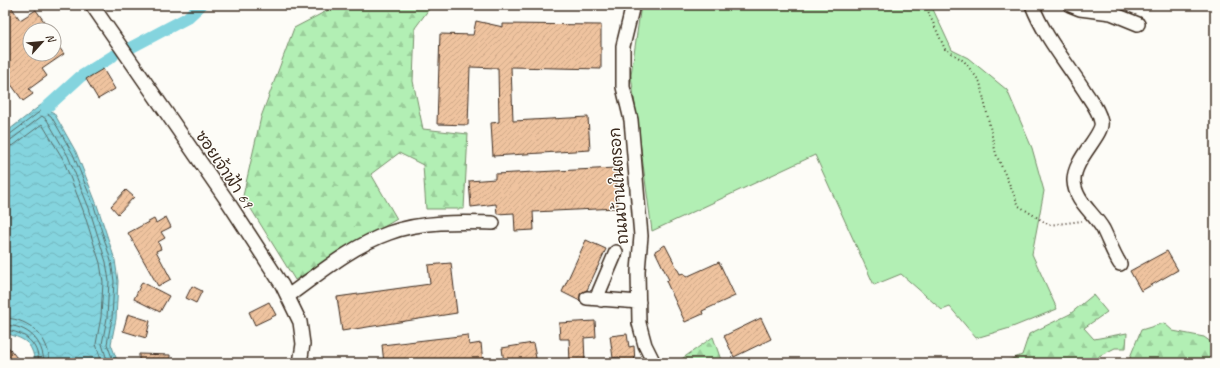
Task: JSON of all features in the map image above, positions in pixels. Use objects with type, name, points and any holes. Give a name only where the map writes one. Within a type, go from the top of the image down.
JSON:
[{"type":"street","name":"ซอยเจ้าฟ้า 69","points":[[92,5],[228,202],[282,285],[300,322],[303,344],[300,363]]},
{"type":"street","name":"ถนนบ้านในตรอก","points":[[633,5],[623,46],[623,86],[631,120],[641,236],[638,271],[639,323],[645,345],[654,363]]},
{"type":"street","points":[[1032,5],[1046,36],[1054,44],[1067,63],[1097,111],[1102,122],[1099,133],[1091,142],[1080,161],[1074,179],[1078,196],[1096,219],[1120,264]]},
{"type":"street","points":[[1070,5],[1080,10],[1111,13],[1138,24]]},
{"type":"street","points":[[288,296],[343,256],[389,233],[414,227],[453,222],[493,223]]},
{"type":"street","points":[[600,300],[599,292],[616,252]]},
{"type":"street","points":[[587,298],[639,302]]},
{"type":"path","points":[[925,5],[945,49],[964,61],[980,82],[996,154],[1018,206],[1049,225],[1096,219]]},
{"type":"green space","points":[[338,5],[432,5],[415,28],[413,81],[423,129],[468,134],[464,209],[426,209],[423,165],[399,153],[371,174],[397,219],[295,280],[243,196],[261,117],[294,28]]},
{"type":"green space","points":[[641,5],[931,5],[952,50],[968,58],[1007,90],[1032,148],[1044,191],[1032,254],[1057,309],[1010,328],[976,338],[950,307],[942,310],[901,274],[874,285],[815,155],[652,231],[631,75]]},
{"type":"green space","points":[[1093,295],[1107,312],[1084,328],[1094,339],[1127,333],[1126,348],[1115,348],[1099,356],[1098,363],[1002,363],[1022,355],[1029,334],[1070,314]]},
{"type":"green space","points":[[1164,323],[1173,331],[1204,337],[1215,345],[1215,363],[1132,363],[1130,357],[1141,330]]},
{"type":"green space","points":[[713,337],[722,363],[676,363]]},
{"type":"water","points":[[41,105],[54,113],[76,152],[97,205],[115,260],[118,281],[116,319],[111,344],[118,363],[35,363],[32,350],[26,342],[5,333],[5,133]]},
{"type":"building","points":[[5,5],[10,5],[20,20],[36,10],[44,22],[22,22],[22,62],[52,62],[42,69],[47,76],[29,89],[33,94],[23,101],[5,76]]},
{"type":"building","points":[[476,21],[503,27],[503,24],[601,25],[601,69],[511,67],[513,121],[588,117],[590,150],[493,156],[491,123],[499,122],[498,68],[470,67],[468,125],[437,124],[440,34],[473,35]]},
{"type":"building","points":[[103,69],[115,89],[98,99],[86,79]]},
{"type":"building","points":[[616,168],[618,208],[533,212],[534,230],[515,231],[514,213],[497,214],[496,204],[471,207],[469,181],[495,179],[495,174]]},
{"type":"building","points":[[126,190],[134,197],[118,214],[111,206]]},
{"type":"building","points":[[166,217],[171,227],[161,232],[165,238],[158,242],[161,249],[156,251],[171,279],[158,286],[128,233],[154,219],[156,223]]},
{"type":"building","points":[[586,240],[606,249],[587,290],[580,294],[580,301],[562,292]]},
{"type":"building","points":[[665,245],[680,274],[684,273],[686,277],[719,262],[735,296],[702,311],[703,314],[685,322],[666,281],[669,280],[655,251]]},
{"type":"building","points":[[1167,251],[1178,270],[1141,291],[1130,271]]},
{"type":"building","points":[[451,263],[457,313],[342,331],[337,297],[430,284],[428,265]]},
{"type":"building","points":[[142,282],[169,296],[160,312],[134,299]]},
{"type":"building","points":[[192,286],[202,291],[196,303],[186,298]]},
{"type":"building","points":[[269,302],[276,315],[255,325],[249,312]]},
{"type":"building","points":[[128,314],[150,321],[146,338],[123,331]]},
{"type":"building","points":[[761,318],[771,339],[734,357],[724,336]]},
{"type":"building","points":[[595,321],[596,337],[584,338],[585,363],[570,363],[569,339],[560,339],[559,323]]},
{"type":"building","points":[[627,334],[629,347],[634,346],[635,363],[620,363],[619,357],[613,358],[610,336]]},
{"type":"building","points":[[468,335],[469,345],[481,343],[483,363],[384,363],[382,345]]},
{"type":"building","points":[[5,343],[21,363],[5,363]]},
{"type":"building","points":[[533,343],[537,363],[504,363],[502,348]]},
{"type":"building","points":[[139,354],[170,355],[170,363],[139,363]]},
{"type":"waterway","points":[[130,48],[187,18],[201,5]]},
{"type":"waterway","points":[[46,108],[80,77],[113,56]]}]
